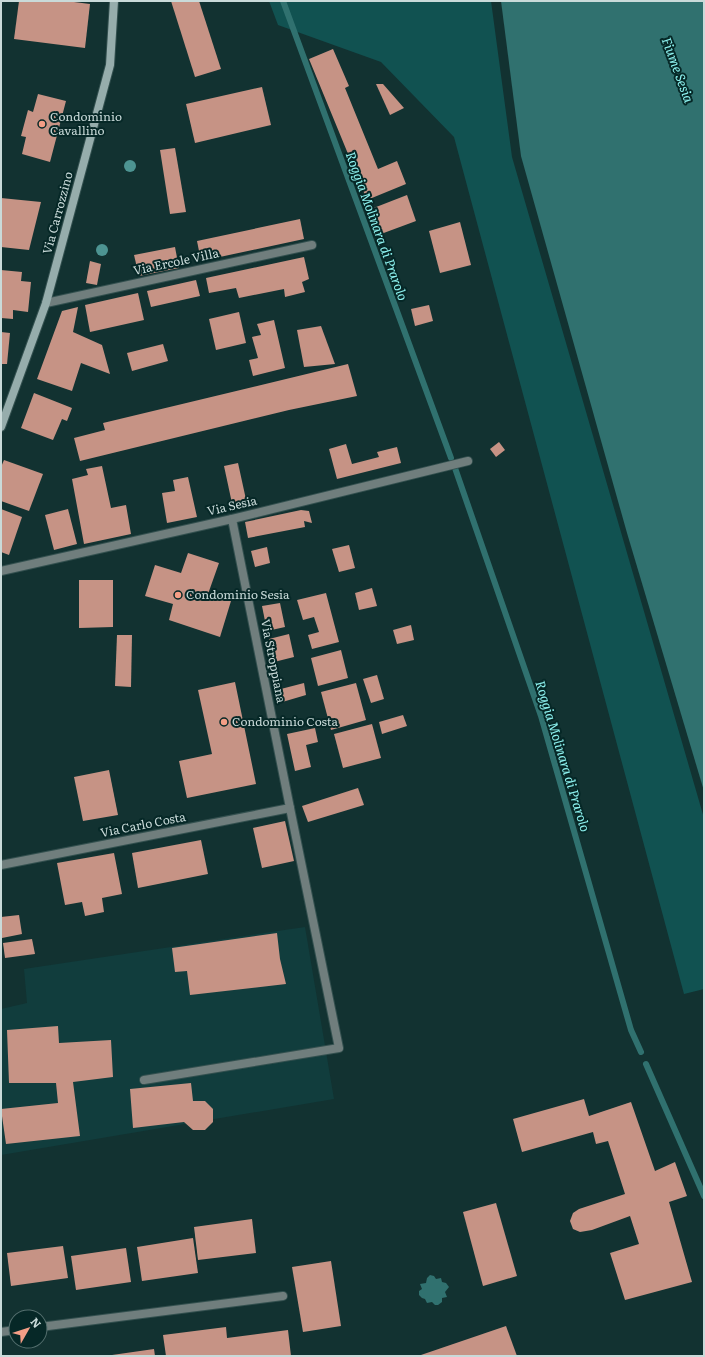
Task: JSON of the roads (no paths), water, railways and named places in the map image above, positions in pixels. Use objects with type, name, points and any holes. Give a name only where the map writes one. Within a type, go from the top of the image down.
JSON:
[{"type":"street","name":"Via Carrozzino","points":[[1,427],[46,303],[110,65],[114,1]]},
{"type":"street","name":"Via Ercole Villa","points":[[46,303],[312,245]]},
{"type":"street","name":"Via Sesia","points":[[1,571],[232,519],[468,461]]},
{"type":"street","name":"Via Stroppiana","points":[[144,1080],[339,1048],[232,519]]},
{"type":"street","name":"Via Carlo Costa","points":[[1,865],[290,808]]},
{"type":"street","points":[[48,1326],[283,1296]]},
{"type":"water","name":"Fiume Sesia","points":[[501,1],[704,1],[704,791],[627,533],[521,156]]},
{"type":"water","points":[[430,1275],[434,1276],[436,1279],[441,1278],[442,1282],[446,1283],[449,1287],[445,1292],[447,1297],[442,1298],[442,1302],[438,1305],[435,1305],[432,1302],[427,1303],[425,1299],[419,1295],[419,1291],[422,1289],[420,1284],[426,1283],[427,1278]]},
{"type":"waterway","name":"Roggia Molinara di Prarolo","points":[[283,1],[451,458]]},
{"type":"waterway","name":"Roggia Molinara di Prarolo","points":[[455,468],[541,716],[631,1030],[641,1052]]},
{"type":"waterway","name":"Roggia Molinara di Prarolo","points":[[646,1064],[704,1196]]},
{"type":"place","name":"Condominio Cavallino","points":[[42,124]]},
{"type":"place","name":"Condominio Sesia","points":[[178,595]]},
{"type":"place","name":"Condominio Costa","points":[[224,722]]}]
